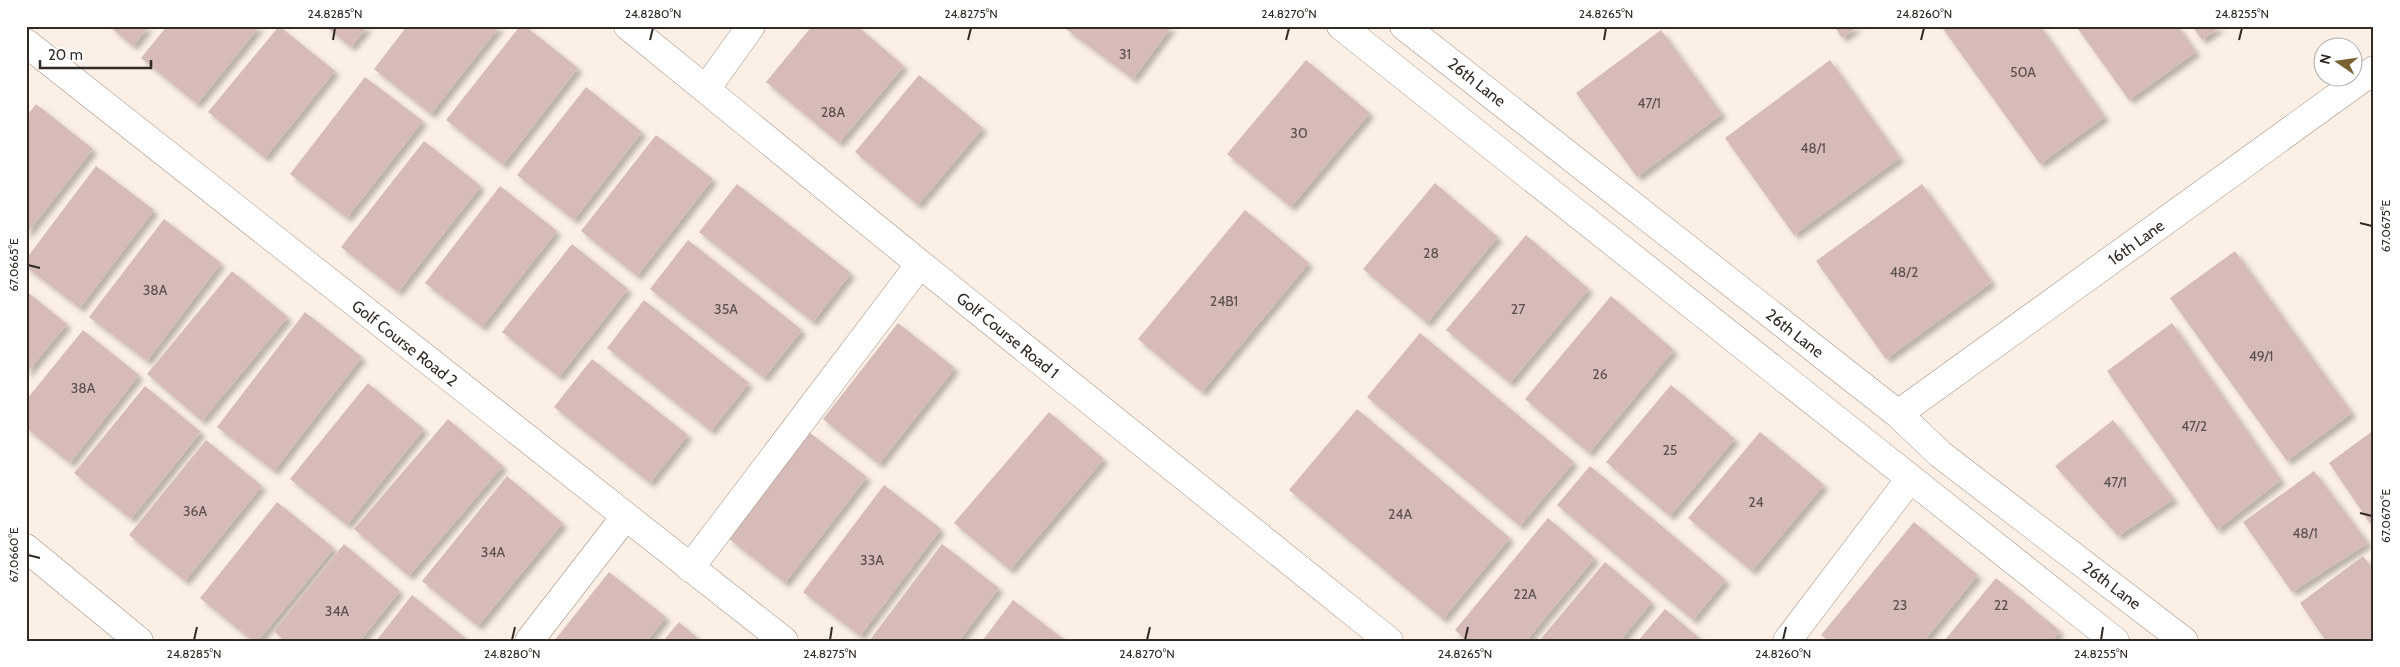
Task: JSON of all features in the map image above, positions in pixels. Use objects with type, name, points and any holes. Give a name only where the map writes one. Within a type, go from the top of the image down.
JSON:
[{"type":"street","name":"Golf Course Road 1","points":[[628,26],[920,264],[1389,641]]},
{"type":"street","points":[[706,88],[751,26]]},
{"type":"street","points":[[1348,28],[1389,63],[1910,480],[2115,641]]},
{"type":"street","points":[[1389,63],[1418,29]]},
{"type":"street","name":"26th Lane","points":[[1418,29],[1898,414],[1940,454],[2184,641]]},
{"type":"street","name":"Golf Course Road 2","points":[[26,43],[784,641]]},
{"type":"street","name":"16th Lane","points":[[1898,414],[2374,70]]},
{"type":"street","points":[[690,568],[920,264]]},
{"type":"street","points":[[1787,641],[1910,480]]},
{"type":"street","points":[[529,641],[625,517]]},
{"type":"street","points":[[26,548],[139,641]]},
{"type":"building","points":[[109,26],[149,26],[133,46]]},
{"type":"building","points":[[167,26],[260,26],[197,104],[141,58]]},
{"type":"building","points":[[279,26],[335,71],[265,158],[208,112]]},
{"type":"building","points":[[325,26],[368,26],[351,47]]},
{"type":"building","points":[[407,26],[500,26],[431,114],[374,69]]},
{"type":"building","points":[[520,26],[525,26],[578,68],[503,165],[446,120]]},
{"type":"building","points":[[812,26],[857,26],[904,66],[839,143],[766,82]]},
{"type":"building","points":[[1068,26],[1172,26],[1133,79],[1066,29]]},
{"type":"building","points":[[1834,26],[1858,26],[1842,38]]},
{"type":"building","points":[[1941,26],[2040,26],[2105,117],[2040,164]]},
{"type":"building","points":[[2076,26],[2178,26],[2196,52],[2129,100]]},
{"type":"building","points":[[2192,26],[2221,26],[2202,40]]},
{"type":"building","points":[[1661,30],[1722,114],[1637,177],[1576,93]]},
{"type":"building","points":[[1306,60],[1370,113],[1291,207],[1227,154]]},
{"type":"building","points":[[1830,60],[1900,158],[1794,235],[1725,138]]},
{"type":"building","points":[[919,75],[983,128],[918,205],[855,152]]},
{"type":"building","points":[[365,77],[423,121],[347,218],[290,174]]},
{"type":"building","points":[[586,87],[642,132],[574,220],[517,175]]},
{"type":"building","points":[[36,104],[93,149],[26,235],[26,117]]},
{"type":"building","points":[[656,135],[713,179],[637,276],[581,231]]},
{"type":"building","points":[[424,141],[481,186],[398,292],[341,247]]},
{"type":"building","points":[[96,166],[154,210],[80,308],[26,267],[26,259]]},
{"type":"building","points":[[1435,183],[1498,237],[1427,323],[1363,269]]},
{"type":"building","points":[[737,184],[851,273],[813,322],[699,232]]},
{"type":"building","points":[[1922,184],[1992,282],[1886,359],[1816,261]]},
{"type":"building","points":[[500,186],[557,231],[482,327],[425,283]]},
{"type":"building","points":[[1245,210],[1309,263],[1202,392],[1138,339]]},
{"type":"building","points":[[164,219],[221,263],[147,361],[89,317]]},
{"type":"building","points":[[1526,235],[1589,289],[1510,383],[1446,330]]},
{"type":"building","points":[[688,240],[802,330],[764,378],[650,289]]},
{"type":"building","points":[[572,244],[628,289],[559,377],[502,332]]},
{"type":"building","points":[[2235,251],[2352,413],[2287,461],[2170,298]]},
{"type":"building","points":[[232,271],[288,317],[202,421],[147,374]]},
{"type":"building","points":[[26,291],[67,324],[26,374]]},
{"type":"building","points":[[1611,296],[1674,350],[1589,453],[1525,399]]},
{"type":"building","points":[[644,300],[749,383],[711,431],[607,348]]},
{"type":"building","points":[[305,312],[362,357],[274,471],[217,427]]},
{"type":"building","points":[[898,323],[955,368],[879,464],[823,419]]},
{"type":"building","points":[[2172,323],[2281,480],[2217,530],[2107,371]]},
{"type":"building","points":[[83,330],[139,375],[70,463],[26,428],[26,400]]},
{"type":"building","points":[[1420,333],[1574,462],[1520,526],[1367,397]]},
{"type":"building","points":[[592,359],[688,435],[650,483],[554,407]]},
{"type":"building","points":[[368,383],[424,429],[347,525],[290,479]]},
{"type":"building","points":[[1671,385],[1735,439],[1670,516],[1606,462]]},
{"type":"building","points":[[145,386],[201,432],[131,519],[74,473]]},
{"type":"building","points":[[1357,409],[1510,538],[1443,619],[1289,490]]},
{"type":"building","points":[[1049,412],[1104,459],[1010,570],[954,523]]},
{"type":"building","points":[[448,419],[503,466],[409,576],[354,529]]},
{"type":"building","points":[[2113,420],[2174,499],[2118,536],[2055,466]]},
{"type":"building","points":[[2374,430],[2374,529],[2329,463]]},
{"type":"building","points":[[1760,432],[1824,485],[1752,571],[1688,518]]},
{"type":"building","points":[[810,433],[867,477],[785,583],[728,538]]},
{"type":"building","points":[[206,440],[262,486],[185,581],[129,535]]},
{"type":"building","points":[[1590,466],[1726,580],[1693,620],[1557,505]]},
{"type":"building","points":[[2314,471],[2368,543],[2292,592],[2243,522]]},
{"type":"building","points":[[507,476],[563,523],[478,626],[422,581]]},
{"type":"building","points":[[884,485],[941,529],[860,636],[803,592]]},
{"type":"building","points":[[277,502],[334,548],[258,641],[253,641],[200,598]]},
{"type":"building","points":[[1548,518],[1595,558],[1526,641],[1467,641],[1455,630]]},
{"type":"building","points":[[1914,522],[1978,575],[1924,641],[1829,641],[1821,635]]},
{"type":"building","points":[[344,544],[400,591],[360,641],[285,641],[274,631]]},
{"type":"building","points":[[942,544],[999,588],[959,641],[869,641]]},
{"type":"building","points":[[2363,556],[2374,570],[2374,641],[2326,641],[2300,603]]},
{"type":"building","points":[[1605,562],[1652,602],[1620,641],[1539,641]]},
{"type":"building","points":[[609,572],[666,617],[647,641],[554,641]]},
{"type":"building","points":[[1996,578],[2060,631],[2052,641],[1944,641]]},
{"type":"building","points":[[412,595],[469,641],[376,641]]},
{"type":"building","points":[[1013,600],[1066,641],[982,641]]},
{"type":"building","points":[[1665,609],[1703,641],[1638,641]]},
{"type":"building","points":[[679,622],[701,641],[663,641]]}]
